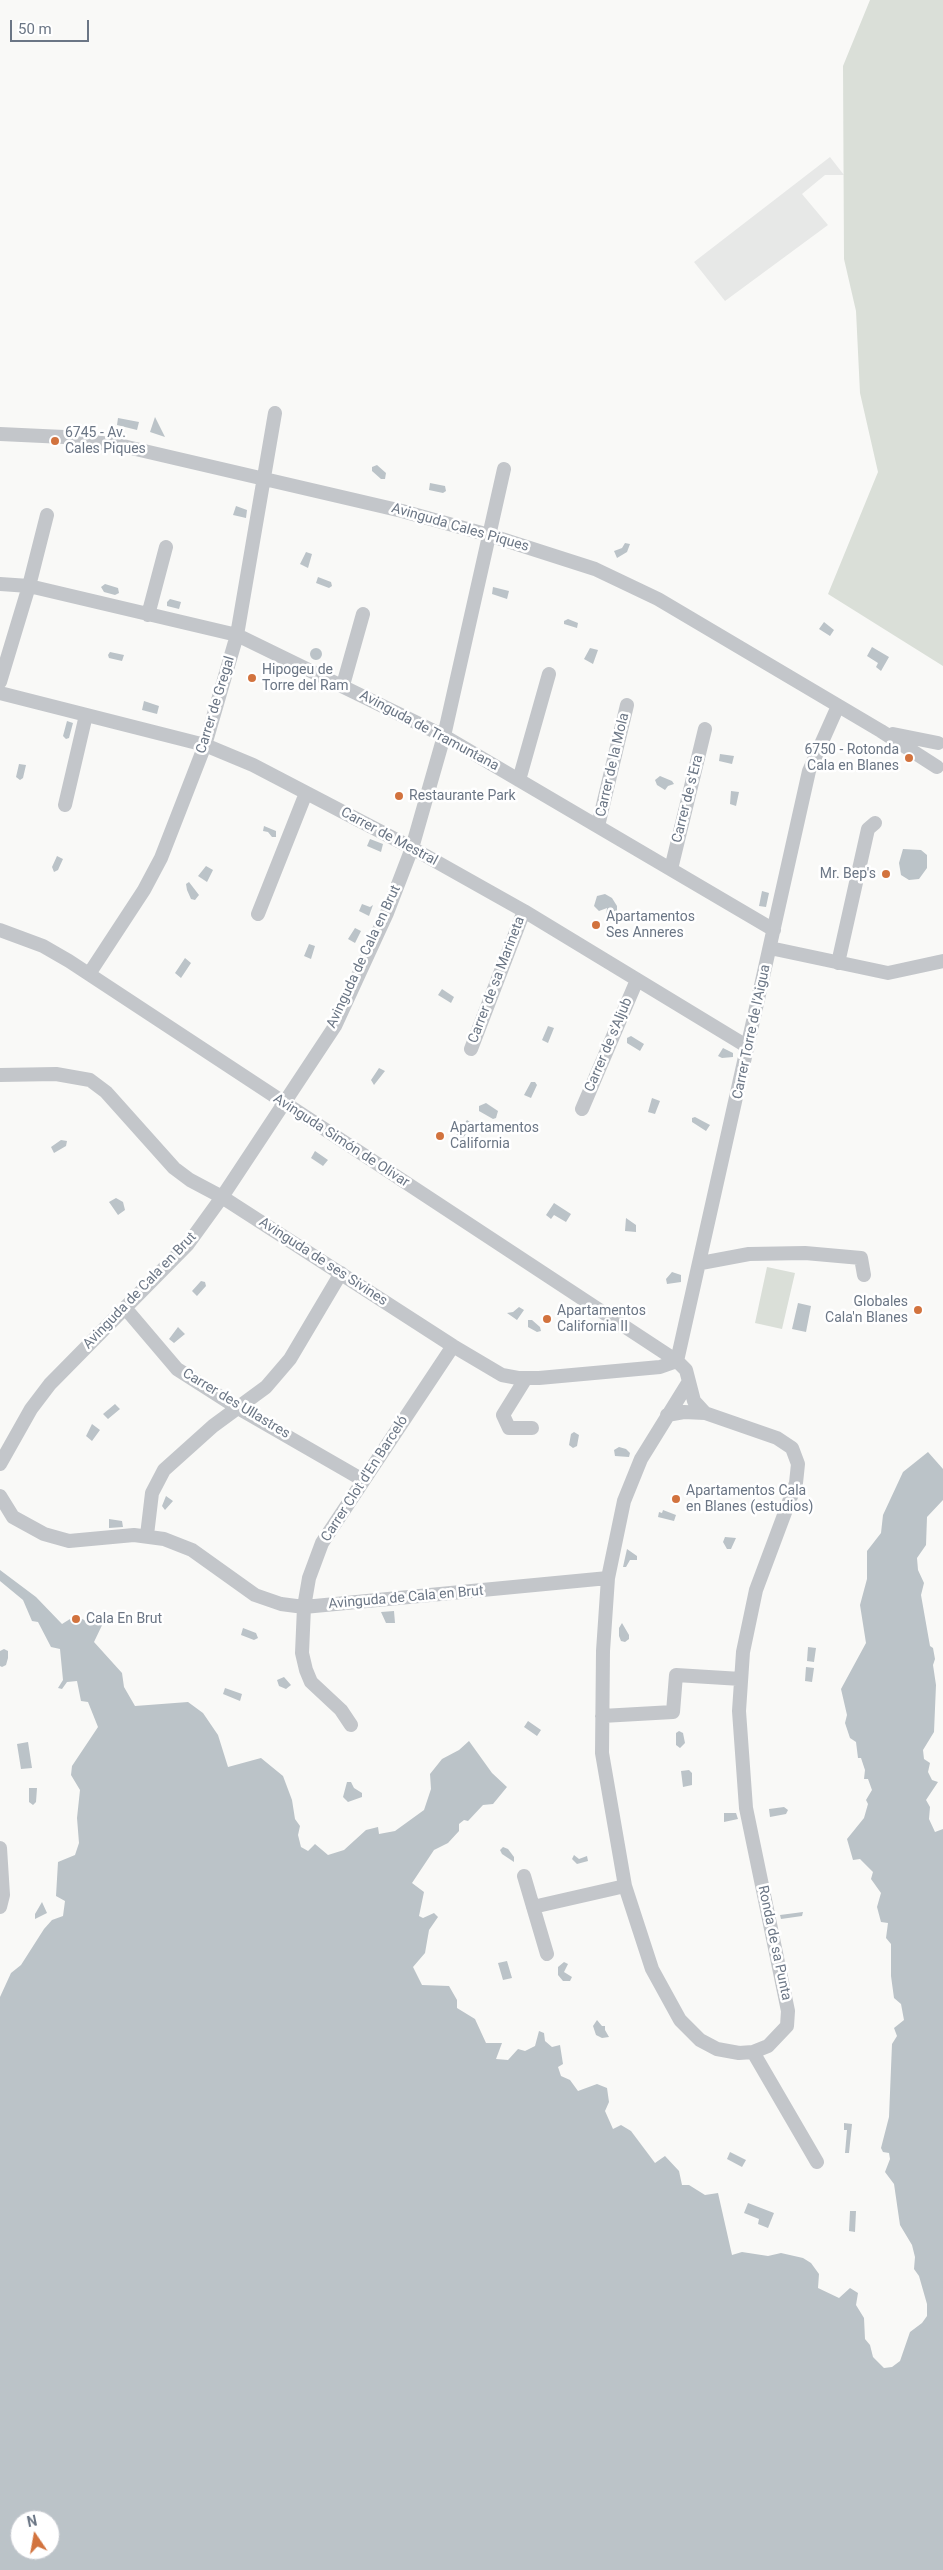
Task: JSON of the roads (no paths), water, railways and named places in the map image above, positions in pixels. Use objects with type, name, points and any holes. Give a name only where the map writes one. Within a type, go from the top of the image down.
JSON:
[{"type":"street","name":"Carrer de Gregal","points":[[89,974],[144,890],[161,858],[205,746],[238,635],[275,413]]},
{"type":"street","name":"Avinguda Cales Piques","points":[[0,434],[64,437],[127,447],[402,511],[489,535],[595,569],[658,599],[881,731],[940,770]]},
{"type":"street","name":"Avinguda de Cala en Brut","points":[[0,1464],[31,1409],[50,1384],[188,1244],[222,1197],[334,1026],[387,913],[412,848],[444,736],[504,469]]},
{"type":"street","points":[[0,682],[29,586],[47,515]]},
{"type":"street","points":[[148,615],[166,547]]},
{"type":"street","name":"Avinguda de Tramuntana","points":[[0,584],[29,586],[238,635],[444,736],[774,930]]},
{"type":"street","points":[[343,685],[363,614]]},
{"type":"street","points":[[519,780],[549,674]]},
{"type":"street","name":"Carrer de Mestral","points":[[0,693],[205,746],[252,765],[412,848],[524,910],[748,1048]]},
{"type":"street","name":"Carrer de la Mola","points":[[598,826],[627,705]]},
{"type":"street","name":"Carrer Torre de l'Aigua","points":[[677,1361],[701,1262],[809,771],[838,706]]},
{"type":"street","points":[[65,805],[86,715]]},
{"type":"street","name":"Carrer de s'Era","points":[[671,869],[705,729]]},
{"type":"street","name":"Avinguda Cales Piques","points":[[881,731],[924,742],[941,741]]},
{"type":"street","points":[[940,770],[934,753],[941,741]]},
{"type":"street","points":[[258,914],[306,793]]},
{"type":"street","points":[[838,963],[868,830],[875,823]]},
{"type":"street","name":"Carrer de sa Marineta","points":[[471,1049],[524,910]]},
{"type":"street","name":"Avinguda Simón de Olivar","points":[[0,930],[43,946],[89,974],[677,1361]]},
{"type":"street","points":[[770,948],[888,973],[943,961]]},
{"type":"street","name":"Carrer de s'Aljub","points":[[582,1109],[637,980]]},
{"type":"street","name":"Avinguda de ses Sivines","points":[[0,1075],[56,1074],[90,1080],[106,1092],[174,1168],[190,1180],[222,1197],[453,1346],[502,1375],[526,1378],[660,1367],[677,1361]]},
{"type":"street","points":[[701,1262],[749,1254],[805,1253],[861,1258],[864,1275]]},
{"type":"street","points":[[147,1535],[152,1493],[164,1470],[213,1426],[266,1387],[290,1359],[341,1274]]},
{"type":"street","name":"Carrer des Ullastres","points":[[126,1308],[178,1369],[238,1408],[363,1480]]},
{"type":"street","name":"Carrer Clot d'En Barceló","points":[[351,1725],[341,1710],[312,1682],[306,1670],[302,1653],[304,1607],[310,1578],[322,1543],[453,1346]]},
{"type":"street","points":[[677,1361],[686,1370],[694,1402],[705,1413]]},
{"type":"street","points":[[526,1378],[503,1415],[509,1428],[532,1428]]},
{"type":"street","points":[[688,1383],[641,1459],[624,1501],[608,1578],[603,1651],[602,1716],[607,1790],[625,1886],[652,1969],[680,2020],[700,2040],[717,2049],[739,2053],[753,2052],[817,2162]]},
{"type":"street","name":"Ronda de sa Punta","points":[[667,1415],[684,1412],[705,1413],[777,1438],[792,1448],[798,1464],[796,1483],[756,1590],[743,1652],[740,1730],[746,1808],[788,2011],[787,2026],[768,2046],[753,2052]]},
{"type":"street","name":"Avinguda de Cala en Brut","points":[[0,1496],[7,1511],[18,1522],[54,1537],[69,1541],[147,1535],[164,1539],[192,1550],[256,1595],[281,1604],[304,1607],[608,1578]]},
{"type":"street","points":[[602,1716],[673,1712],[676,1675],[741,1679]]},
{"type":"street","points":[[0,1848],[3,1895],[0,1907]]},
{"type":"street","points":[[524,1876],[547,1954]]},
{"type":"street","points":[[533,1906],[625,1886]]},
{"type":"place","name":"6745 - Av. Cales Piques","points":[[55,441]]},
{"type":"place","name":"Hipogeu de Torre del Ram","points":[[252,678]]},
{"type":"place","name":"6750 - Rotonda Cala en Blanes","points":[[909,758]]},
{"type":"place","name":"Restaurante Park","points":[[399,796]]},
{"type":"place","name":"Mr. Bep's","points":[[886,874]]},
{"type":"place","name":"Apartamentos Ses Anneres","points":[[596,925]]},
{"type":"place","name":"Apartamentos California","points":[[440,1136]]},
{"type":"place","name":"Globales Cala'n Blanes","points":[[918,1310]]},
{"type":"place","name":"Apartamentos California II","points":[[547,1319]]},
{"type":"place","name":"Apartamentos Cala en Blanes (estudios)","points":[[676,1499]]},
{"type":"place","name":"Cala En Brut","points":[[76,1619]]}]
